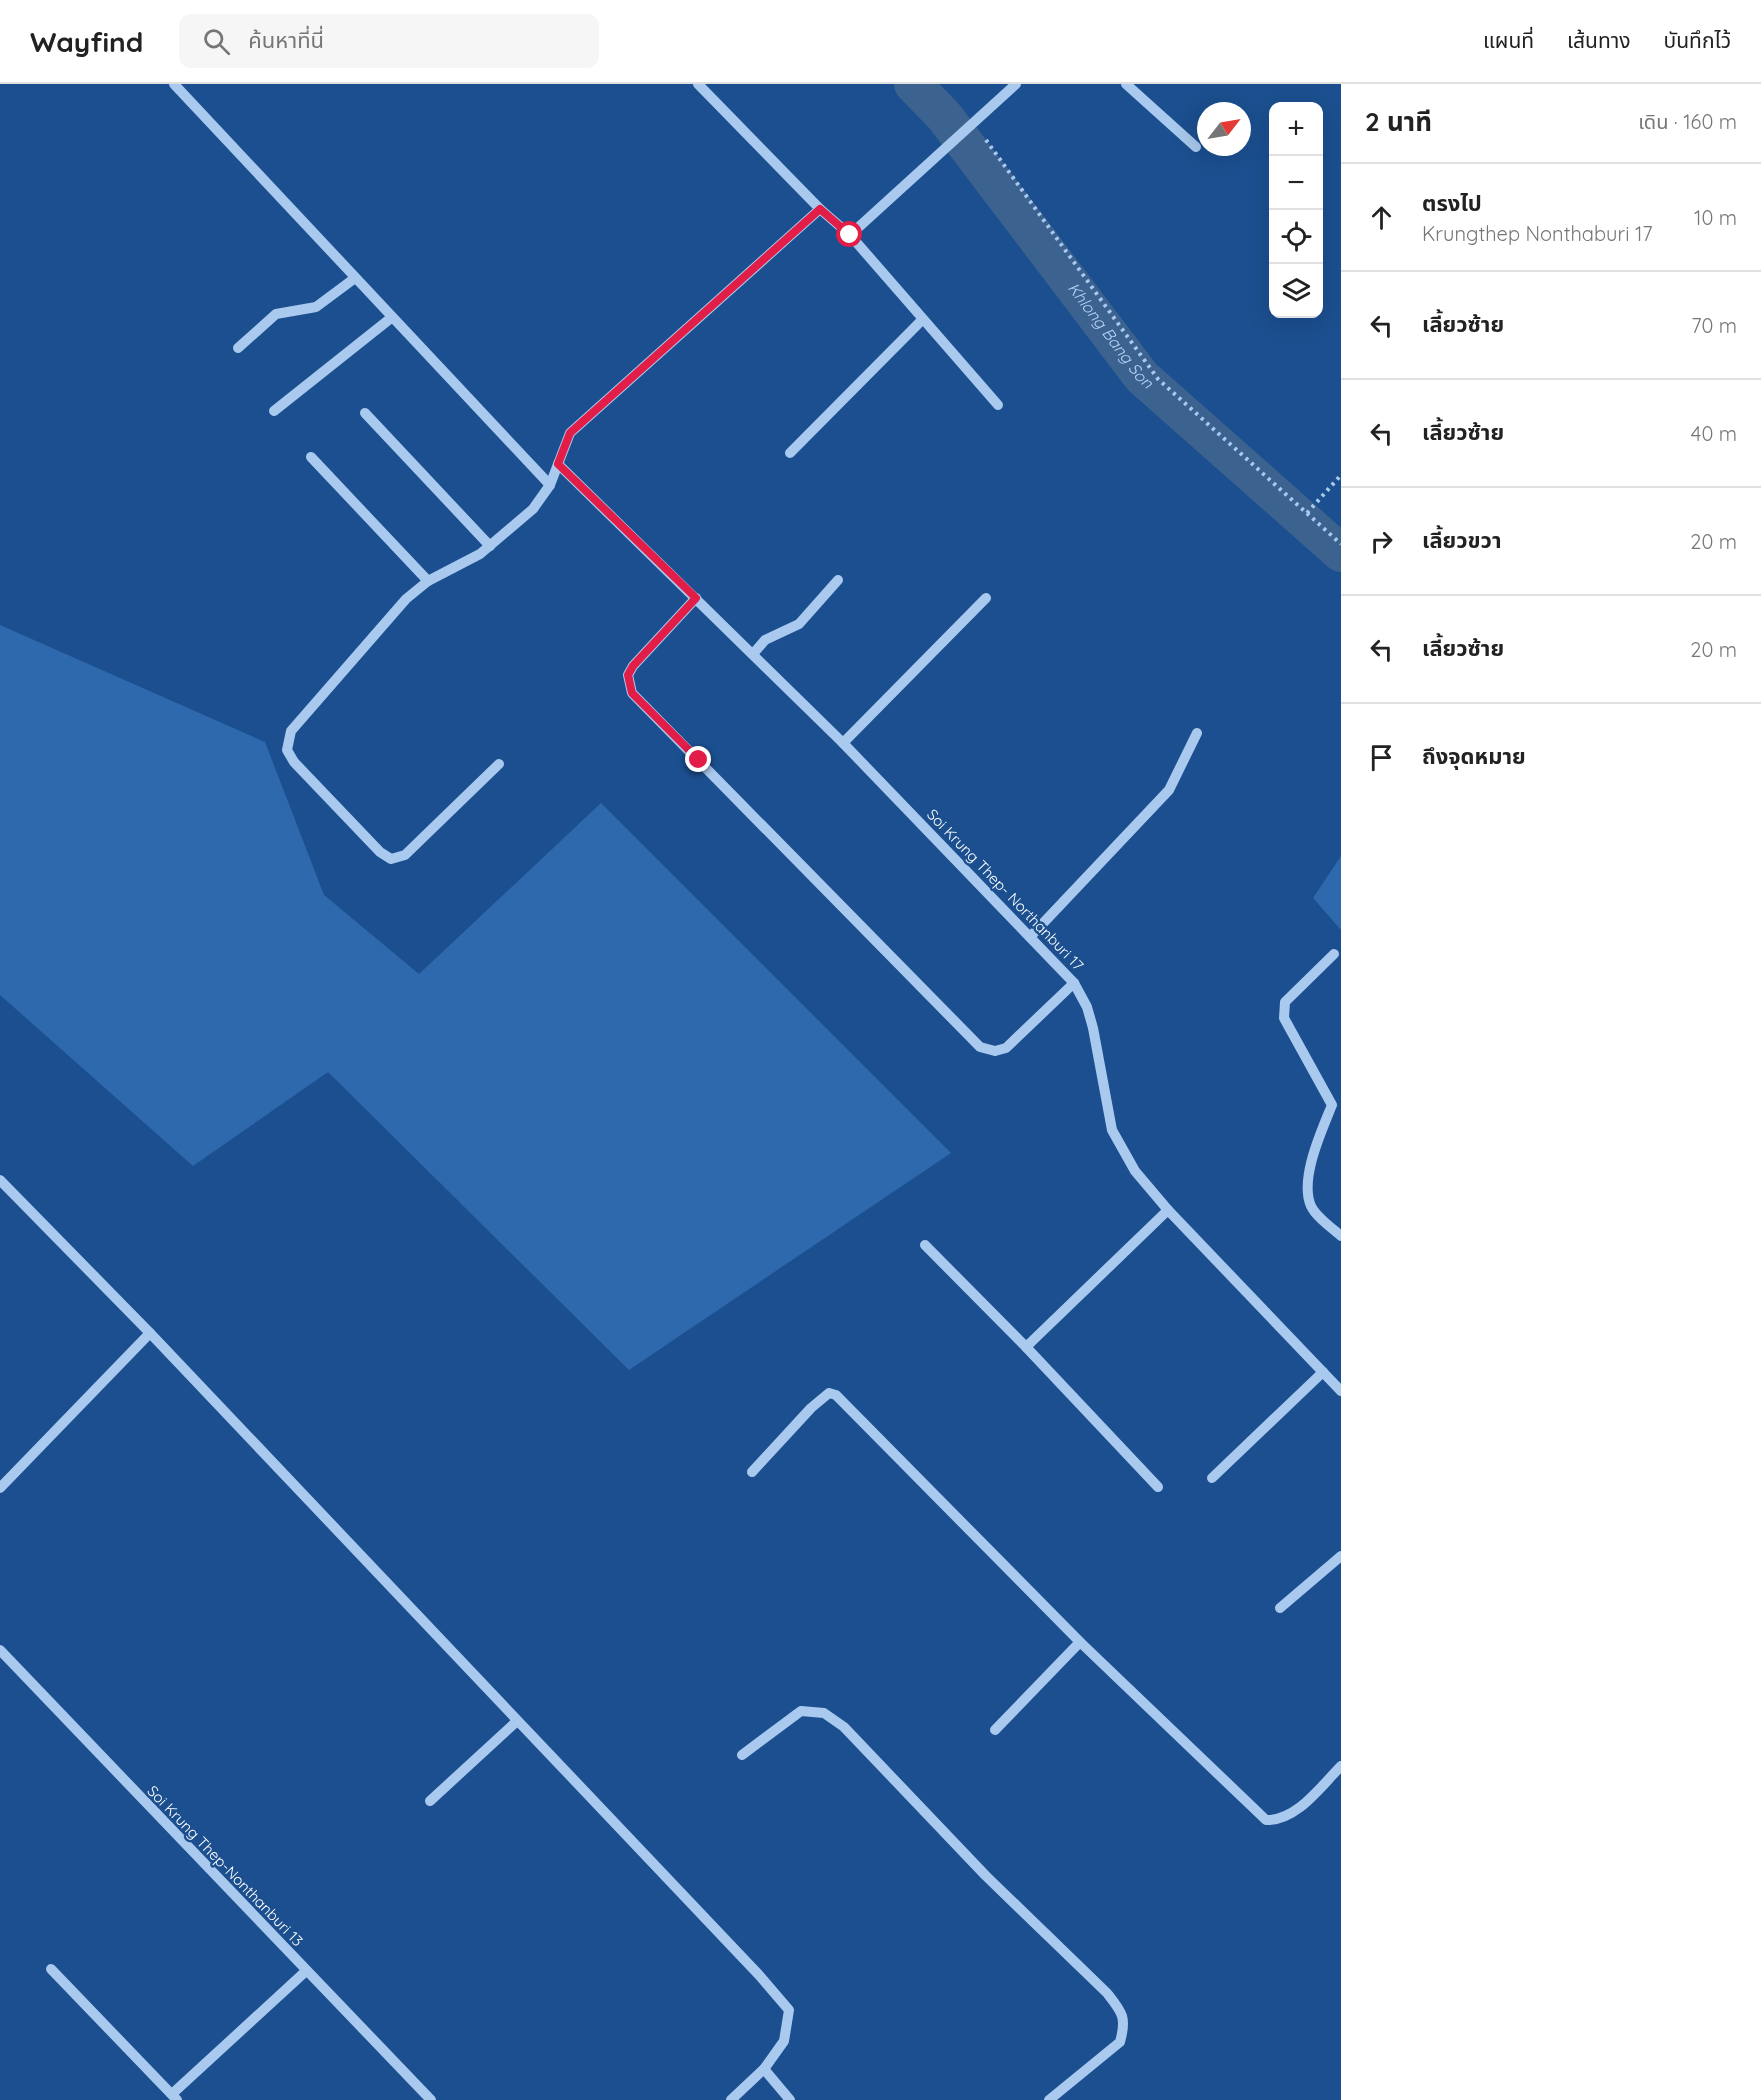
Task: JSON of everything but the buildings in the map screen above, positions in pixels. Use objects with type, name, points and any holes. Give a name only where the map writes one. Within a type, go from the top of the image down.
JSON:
[{"type":"street","points":[[174,84],[550,485]]},
{"type":"street","points":[[698,84],[820,209],[850,235],[998,405]]},
{"type":"street","points":[[850,235],[1016,84]]},
{"type":"street","points":[[1126,84],[1196,147]]},
{"type":"street","points":[[499,764],[405,855],[391,859],[380,852],[294,762],[287,750],[291,731],[391,614],[428,581],[490,546],[533,509],[550,485],[570,433],[820,209]]},
{"type":"street","points":[[238,348],[276,314],[316,307],[355,278]]},
{"type":"street","points":[[274,411],[391,318]]},
{"type":"street","points":[[790,453],[922,320]]},
{"type":"street","points":[[365,413],[490,546]]},
{"type":"street","points":[[311,457],[428,581]]},
{"type":"street","name":"Soi Krung Thep- Northanburi 17","points":[[558,464],[843,743],[1074,983],[1087,1007],[1093,1028],[1112,1130],[1135,1172],[1168,1210],[1341,1391]]},
{"type":"street","points":[[753,654],[765,640],[799,624],[838,580]]},
{"type":"street","points":[[843,743],[986,597]]},
{"type":"street","points":[[696,598],[633,666],[628,675],[632,693],[980,1047],[995,1051],[1006,1048],[1074,983]]},
{"type":"street","points":[[1030,937],[1169,790],[1197,733]]},
{"type":"street","points":[[1334,954],[1285,1002],[1284,1018],[1332,1105],[1317,1145],[1307,1184],[1311,1206],[1341,1236]]},
{"type":"street","points":[[0,1180],[150,1333],[759,1975],[789,2010],[784,2041],[764,2069],[731,2100]]},
{"type":"street","points":[[1026,1347],[1168,1210]]},
{"type":"street","points":[[925,1245],[1026,1347],[1158,1487]]},
{"type":"street","points":[[0,1488],[150,1333]]},
{"type":"street","points":[[1212,1478],[1323,1372]]},
{"type":"street","points":[[752,1472],[811,1408],[829,1394],[836,1395],[1080,1642],[1266,1820],[1276,1821],[1288,1815],[1307,1801],[1341,1766]]},
{"type":"street","points":[[1280,1608],[1341,1556]]},
{"type":"street","points":[[994,1730],[1080,1642]]},
{"type":"street","name":"Soi Krung Thep-Nonthanburi 13","points":[[0,1650],[431,2100]]},
{"type":"street","points":[[742,1755],[801,1712],[824,1713],[844,1727],[986,1876],[1107,1993],[1123,2013],[1120,2042],[1049,2100]]},
{"type":"street","points":[[430,1801],[517,1721]]},
{"type":"street","points":[[51,1969],[174,2097],[306,1971]]},
{"type":"street","points":[[764,2069],[790,2100]]},
{"type":"path","points":[[975,123],[1158,379],[1341,544]]},
{"type":"path","points":[[1307,513],[1341,475]]},
{"type":"shaded area","points":[[0,625],[265,742],[324,895],[419,974],[601,803],[951,1153],[629,1370],[328,1072],[193,1166],[0,995]]},
{"type":"shaded area","points":[[1341,856],[1341,930],[1313,898]]},
{"type":"waterway","name":"Khlong Bang Son","points":[[913,84],[944,116],[1142,377],[1341,553]]},
{"type":"route","points":[[699,760],[632,693],[628,675],[633,666],[696,598],[558,464],[562,450],[570,433],[820,209],[850,235]]}]
